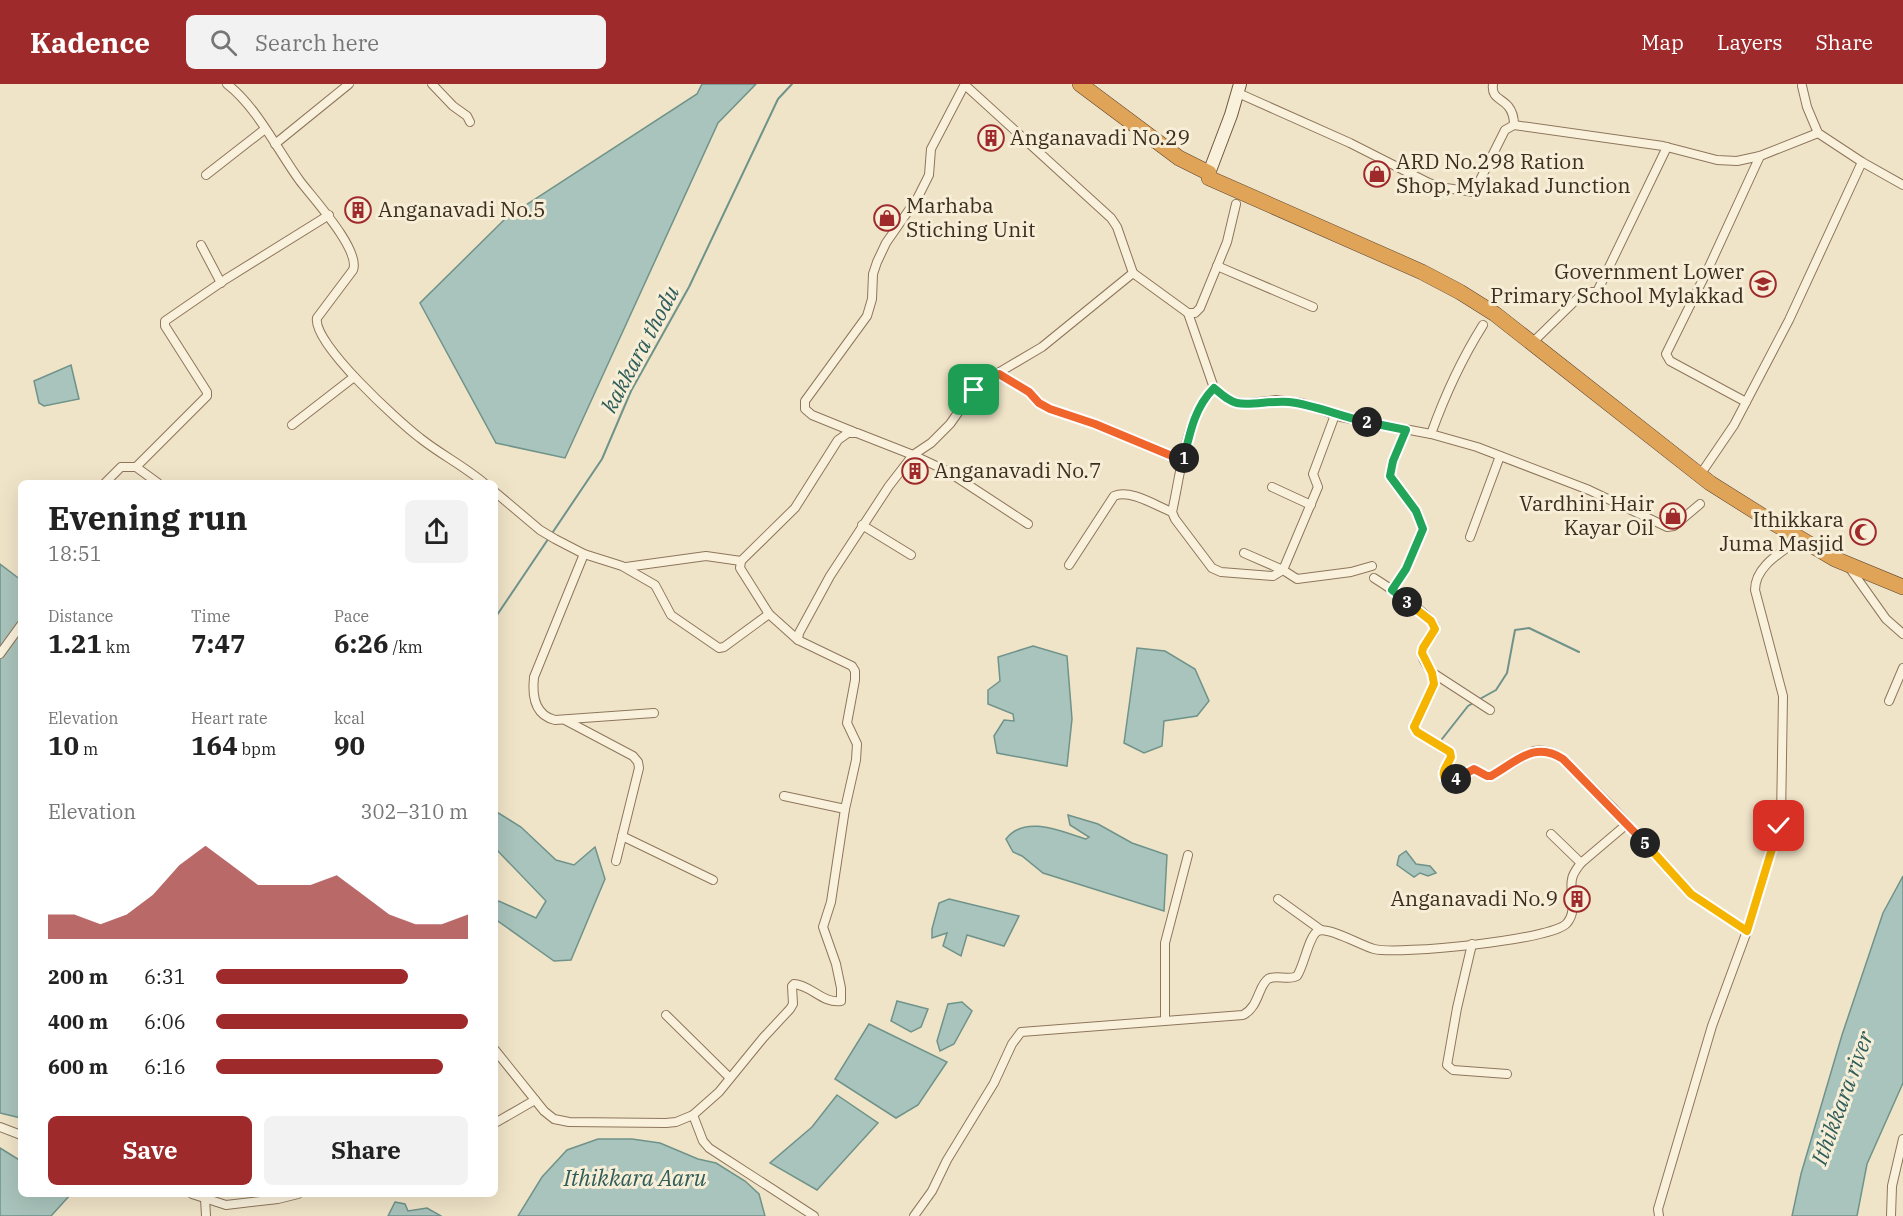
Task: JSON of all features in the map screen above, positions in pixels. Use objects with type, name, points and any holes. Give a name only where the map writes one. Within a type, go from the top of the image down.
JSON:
[{"type":"highway","points":[[1080,84],[1179,158],[1209,173],[1209,178],[1422,272],[1460,292],[1495,314],[1732,498],[1799,539],[1847,564],[1903,587]]},
{"type":"main road","points":[[1209,173],[1239,89]]},
{"type":"street","points":[[227,84],[265,129],[300,181],[329,215],[355,261],[355,266],[317,318],[317,328],[328,346],[354,376],[420,438],[480,480]]},
{"type":"street","points":[[275,144],[349,84]]},
{"type":"street","points":[[432,84],[453,106],[467,116],[470,122]]},
{"type":"street","points":[[1028,524],[947,471],[812,415],[805,409],[805,401],[867,316],[873,298],[873,274],[877,262],[886,243],[918,197],[929,175],[931,149],[965,84],[1112,218],[1133,273],[1188,314],[1214,388],[1229,400],[1239,403],[1276,400],[1302,403],[1335,415],[1431,434],[1500,456],[1589,490],[1667,527],[1674,526],[1700,504]]},
{"type":"street","points":[[1493,84],[1492,88],[1497,99],[1508,105],[1513,115],[1514,125]]},
{"type":"street","points":[[1802,86],[1807,107],[1818,134],[1903,185]]},
{"type":"street","points":[[1239,89],[1440,188],[1474,192],[1505,130],[1514,125],[1667,147],[1717,160],[1739,161],[1760,156],[1818,134]]},
{"type":"street","points":[[206,175],[265,129]]},
{"type":"street","points":[[1532,344],[1580,296],[1589,292],[1597,292],[1667,147]]},
{"type":"street","points":[[1746,402],[1670,361],[1666,354],[1760,156]]},
{"type":"street","points":[[1701,475],[1734,425],[1789,320],[1862,162]]},
{"type":"street","points":[[1188,314],[1195,313],[1200,308],[1227,242],[1236,204]]},
{"type":"street","points":[[108,480],[122,467],[136,466],[207,396],[207,392],[165,326],[165,322],[221,283],[329,215]]},
{"type":"street","points":[[201,245],[221,283]]},
{"type":"street","points":[[1217,266],[1313,307]]},
{"type":"street","points":[[798,640],[799,633],[830,576],[862,525],[913,455],[931,443],[950,424],[981,383],[1042,347],[1133,273]]},
{"type":"street","points":[[1431,434],[1451,383],[1483,325]]},
{"type":"street","points":[[999,374],[1029,392],[1039,403],[1050,409],[1095,424],[1184,461]]},
{"type":"street","points":[[292,425],[354,376]]},
{"type":"street","points":[[1214,388],[1206,396],[1194,421],[1172,513],[1174,519],[1215,570],[1221,572],[1273,576],[1283,570],[1318,487],[1314,474],[1335,415]]},
{"type":"street","points":[[1392,590],[1406,569],[1423,529],[1416,511],[1390,476],[1393,461],[1406,430]]},
{"type":"street","points":[[498,1054],[550,1117],[569,1122],[676,1122],[693,1115],[719,1092],[790,1009],[793,1004],[792,986],[794,984],[804,985],[828,1000],[838,1003],[841,1001],[836,964],[823,930],[831,902],[845,809],[855,770],[857,744],[847,723],[855,671],[852,666],[798,640],[770,614],[740,568],[741,561],[795,508],[838,440],[848,433],[857,433]]},
{"type":"street","points":[[1470,537],[1500,456]]},
{"type":"street","points":[[136,466],[154,480]]},
{"type":"street","points":[[1272,487],[1311,505]]},
{"type":"street","points":[[498,495],[540,530],[555,539],[584,554],[625,567],[655,585],[668,612],[673,617],[719,648],[724,647],[770,614]]},
{"type":"street","points":[[1069,565],[1114,496],[1127,495],[1172,513]]},
{"type":"street","points":[[862,525],[911,555]]},
{"type":"street","points":[[1659,1216],[1658,1209],[1712,1026],[1747,931],[1782,812],[1783,696],[1755,590],[1755,582],[1763,568],[1799,539]]},
{"type":"street","points":[[1244,552],[1297,579],[1351,572],[1372,566]]},
{"type":"street","points":[[584,554],[534,677],[533,689],[536,705],[546,718],[555,720],[654,713]]},
{"type":"street","points":[[625,567],[706,556],[741,561]]},
{"type":"street","points":[[1847,564],[1886,620],[1903,634]]},
{"type":"street","points":[[1374,578],[1431,621],[1434,626],[1433,633],[1422,653],[1435,681],[1414,727],[1417,732],[1450,752],[1451,757],[1443,771],[1445,781],[1450,782],[1474,769],[1491,776],[1534,751],[1550,751],[1563,759],[1691,894],[1747,931]]},
{"type":"street","points":[[0,654],[18,629]]},
{"type":"street","points":[[1889,701],[1903,668]]},
{"type":"street","points":[[1432,673],[1490,710]]},
{"type":"street","points":[[564,720],[633,756],[639,762],[616,861]]},
{"type":"street","points":[[784,796],[845,809]]},
{"type":"street","points":[[1278,899],[1321,930],[1330,931],[1365,947],[1378,950],[1416,950],[1520,939],[1558,930],[1567,924],[1573,908],[1572,878],[1581,863],[1627,824]]},
{"type":"street","points":[[1551,834],[1581,863]]},
{"type":"street","points":[[622,836],[713,880]]},
{"type":"street","points":[[1165,1020],[1165,943],[1188,855]]},
{"type":"street","points":[[914,1216],[932,1191],[947,1160],[994,1083],[1019,1034],[1026,1030],[1222,1018],[1247,1014],[1256,1003],[1267,980],[1297,976],[1314,934],[1321,930]]},
{"type":"street","points":[[1472,944],[1447,1065],[1453,1070],[1507,1074]]},
{"type":"street","points":[[666,1016],[730,1078]]},
{"type":"street","points":[[498,1121],[535,1100]]},
{"type":"street","points":[[693,1115],[709,1148],[814,1216]]},
{"type":"street","points":[[0,1127],[18,1134]]},
{"type":"street","points":[[1891,1216],[1892,1186],[1903,1139]]},
{"type":"street","points":[[202,1197],[226,1205],[286,1197]]},
{"type":"street","points":[[205,1198],[206,1216]]},
{"type":"water","points":[[702,84],[756,84],[718,123],[565,458],[496,443],[420,303],[506,218],[697,94]]},
{"type":"water","points":[[71,365],[79,399],[44,406],[39,403],[34,381]]},
{"type":"water","points":[[0,564],[18,578],[18,1117],[0,1113]]},
{"type":"water","points":[[1033,646],[1067,656],[1072,719],[1067,766],[997,753],[994,736],[1004,720],[1014,721],[1013,714],[988,704],[988,690],[1000,681],[998,657]]},
{"type":"water","points":[[1137,648],[1165,651],[1195,669],[1209,701],[1197,716],[1164,721],[1162,746],[1144,753],[1124,743]]},
{"type":"water","points":[[498,813],[521,827],[556,860],[574,865],[595,847],[605,879],[571,960],[554,961],[498,921],[499,901],[536,918],[546,901],[498,851]]},
{"type":"water","points":[[1068,815],[1098,824],[1132,843],[1167,855],[1164,911],[1043,873],[1022,856],[1013,852],[1006,839],[1023,827],[1033,826],[1055,829],[1086,839],[1089,837],[1070,825]]},
{"type":"water","points":[[1406,851],[1416,864],[1430,866],[1436,873],[1428,876],[1420,873],[1414,877],[1397,865],[1399,856]]},
{"type":"water","name":"Ithikkara river","points":[[1903,876],[1903,1083],[1867,1164],[1857,1216],[1792,1216],[1801,1174],[1842,1035],[1883,913]]},
{"type":"water","points":[[949,899],[1019,916],[1004,946],[967,935],[961,956],[943,946],[947,933],[932,938],[939,903]]},
{"type":"water","points":[[897,1001],[928,1009],[921,1027],[911,1032],[891,1021]]},
{"type":"water","points":[[962,1002],[972,1011],[954,1044],[940,1051],[937,1041],[948,1004]]},
{"type":"water","points":[[869,1024],[947,1062],[918,1105],[896,1118],[835,1079]]},
{"type":"water","points":[[837,1095],[878,1123],[817,1190],[770,1163],[812,1127]]},
{"type":"water","name":"Ithikkara Aaru","points":[[598,1139],[632,1139],[660,1143],[698,1159],[716,1163],[745,1181],[759,1194],[765,1216],[518,1216],[542,1177],[567,1150]]},
{"type":"water","points":[[0,1148],[18,1159],[18,1197],[68,1197],[51,1216],[0,1216]]},
{"type":"water","points":[[395,1202],[405,1204],[408,1211],[427,1208],[441,1216],[388,1216]]},
{"type":"waterway","name":"kakkara thodu","points":[[498,614],[602,459],[631,391],[689,287],[778,99],[792,84]]},
{"type":"waterway","points":[[1478,700],[1496,690],[1507,673],[1515,630],[1529,628],[1579,652]]},
{"type":"waterway","points":[[1442,739],[1468,706],[1473,703]]},
{"type":"place","name":"Anganavadi No.29","points":[[991,138]]},
{"type":"place","name":"ARD No.298 Ration Shop, Mylakad Junction","points":[[1377,174]]},
{"type":"place","name":"Anganavadi No.5","points":[[358,210]]},
{"type":"place","name":"Marhaba Stiching Unit","points":[[887,218]]},
{"type":"place","name":"Government Lower Primary School Mylakkad","points":[[1763,284]]},
{"type":"place","name":"Anganavadi No.7","points":[[915,471]]},
{"type":"place","name":"Vardhini Hair Kayar Oil","points":[[1673,516]]},
{"type":"place","name":"Ithikkara Juma Masjid","points":[[1863,532]]},
{"type":"place","name":"Anganavadi No.9","points":[[1577,899]]},
{"type":"route","points":[[974,390],[981,383],[999,374],[1029,392],[1039,403],[1050,409],[1095,424],[1184,461],[1191,428],[1206,396],[1214,388],[1229,400],[1242,404],[1276,400],[1302,403],[1341,417],[1406,430],[1393,461],[1390,476],[1416,511],[1423,529],[1406,569],[1392,590],[1431,621],[1435,629],[1422,653],[1434,678],[1434,686],[1424,702],[1414,727],[1417,732],[1450,752],[1450,760],[1443,771],[1445,781],[1450,782],[1468,770],[1474,769],[1491,776],[1534,751],[1550,751],[1563,759],[1614,809],[1691,894],[1747,931],[1779,826]]}]
